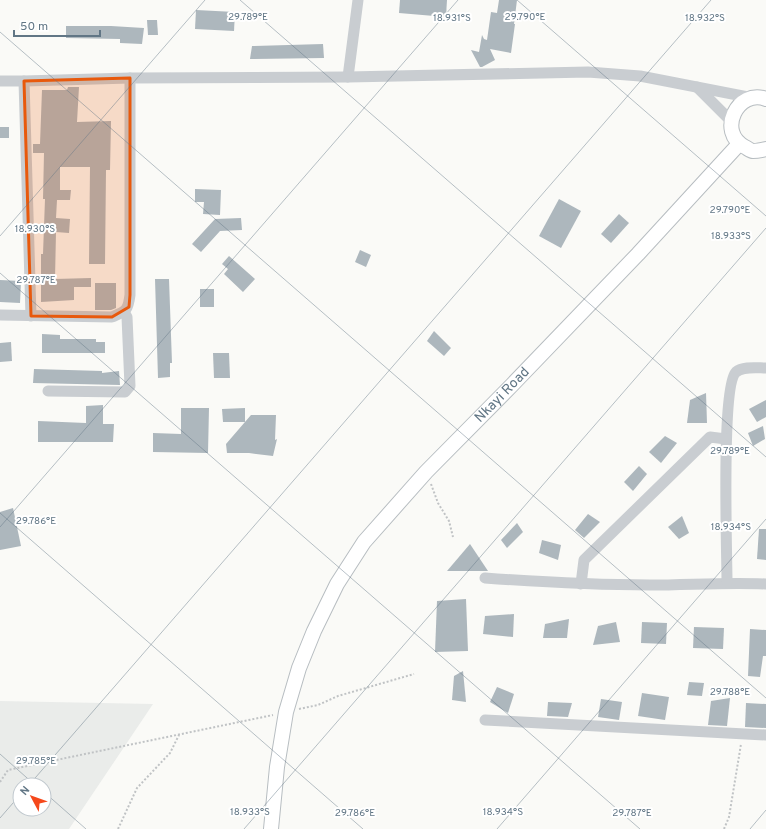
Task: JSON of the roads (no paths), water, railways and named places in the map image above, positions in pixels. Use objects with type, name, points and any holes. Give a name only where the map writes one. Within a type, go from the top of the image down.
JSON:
[{"type":"main road","points":[[762,98],[742,102],[735,110],[731,121],[731,129],[738,144],[753,151],[766,149]]},
{"type":"main road","name":"Nkayi Road","points":[[271,829],[277,767],[286,712],[299,668],[314,631],[337,584],[364,542],[426,472],[633,259],[738,144]]},
{"type":"street","points":[[348,77],[358,0]]},
{"type":"street","points":[[0,81],[24,82],[130,78],[348,77],[588,72],[640,76],[762,98]]},
{"type":"street","points":[[0,316],[112,317],[124,312],[129,307],[130,78]]},
{"type":"street","points":[[24,82],[31,316]]},
{"type":"street","points":[[697,87],[731,121]]},
{"type":"street","points":[[48,392],[125,392],[130,386],[127,317],[124,312]]},
{"type":"street","points":[[727,582],[726,438],[729,392],[731,382],[736,372],[742,369],[766,368]]},
{"type":"street","points":[[580,584],[584,560],[710,437],[726,438]]},
{"type":"street","points":[[485,578],[580,584],[652,585],[727,582],[766,584]]},
{"type":"street","points":[[485,720],[766,735]]}]
